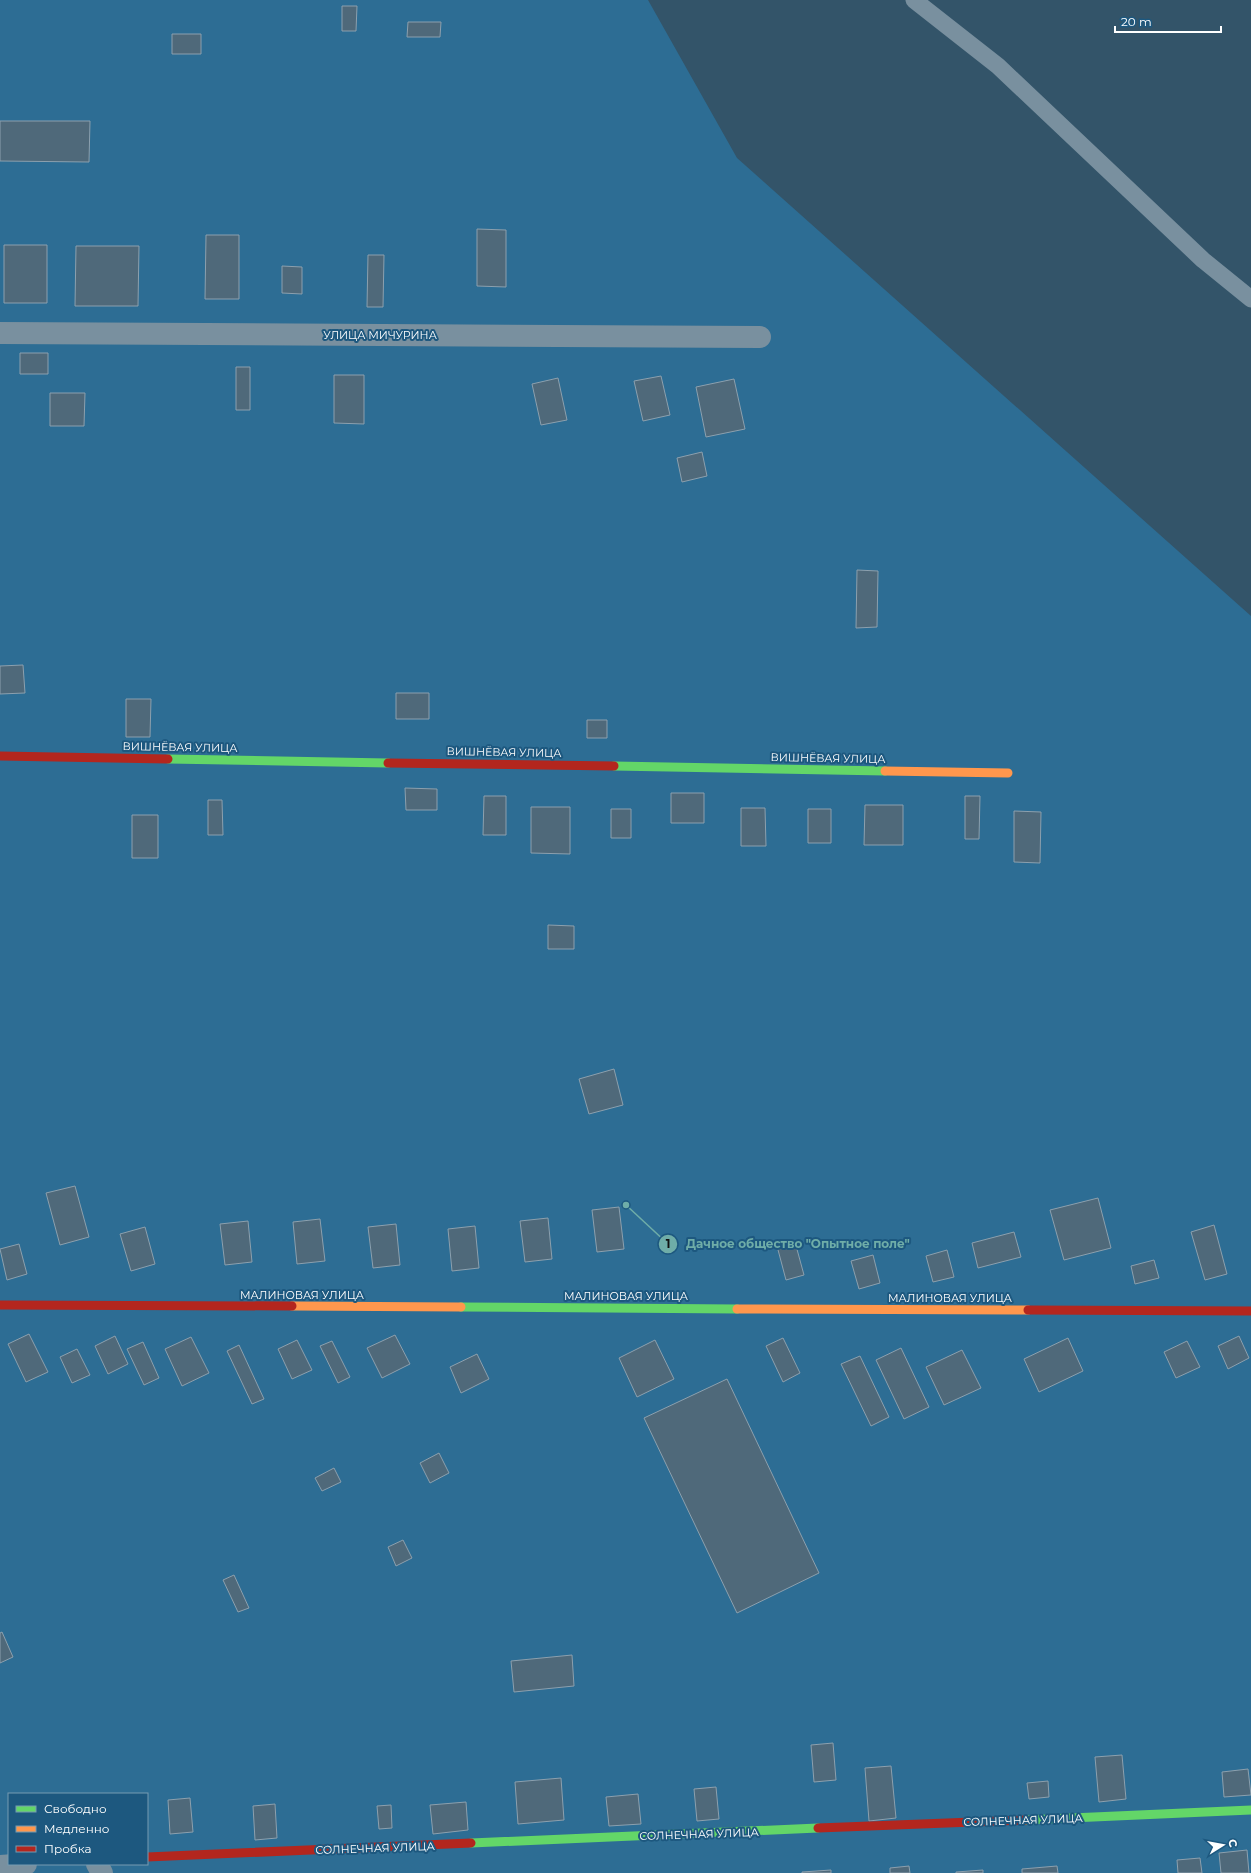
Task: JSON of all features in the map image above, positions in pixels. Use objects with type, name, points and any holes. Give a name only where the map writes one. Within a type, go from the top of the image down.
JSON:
[{"type":"street","name":"УЛИЦА МИЧУРИНА","points":[[0,333],[760,337]]},
{"type":"street","name":"ВИШНЁВАЯ УЛИЦА","points":[[0,756],[1008,773]]},
{"type":"street","name":"МАЛИНОВАЯ УЛИЦА","points":[[0,1305],[1251,1311]]},
{"type":"street","name":"СОЛНЕЧНАЯ УЛИЦА","points":[[148,1857],[1251,1810]]},
{"type":"street","points":[[0,1866],[13,1865]]},
{"type":"lane","points":[[914,0],[998,66],[1203,260],[1251,299]]},
{"type":"shaded area","points":[[0,0],[648,0],[737,158],[1251,616],[1251,1873],[0,1873]]},
{"type":"building","points":[[342,6],[357,6],[356,31],[342,31]]},
{"type":"building","points":[[408,22],[441,22],[440,37],[407,37]]},
{"type":"building","points":[[172,34],[201,34],[201,54],[172,54]]},
{"type":"building","points":[[0,121],[90,121],[89,162],[0,161]]},
{"type":"building","points":[[477,229],[506,230],[506,287],[477,286]]},
{"type":"building","points":[[206,235],[239,235],[239,299],[205,299]]},
{"type":"building","points":[[4,245],[47,245],[47,303],[4,303]]},
{"type":"building","points":[[76,246],[139,246],[138,306],[75,306]]},
{"type":"building","points":[[368,255],[384,255],[383,307],[367,307]]},
{"type":"building","points":[[282,266],[302,267],[302,294],[282,293]]},
{"type":"building","points":[[20,353],[48,353],[48,374],[20,374]]},
{"type":"building","points":[[236,367],[250,367],[250,410],[236,410]]},
{"type":"building","points":[[334,375],[364,375],[364,424],[334,423]]},
{"type":"building","points":[[661,376],[670,415],[643,421],[634,381]]},
{"type":"building","points":[[558,378],[567,420],[541,425],[532,384]]},
{"type":"building","points":[[734,379],[745,429],[706,437],[696,387]]},
{"type":"building","points":[[50,393],[85,393],[84,426],[50,426]]},
{"type":"building","points":[[702,452],[707,476],[682,482],[677,458]]},
{"type":"building","points":[[857,570],[878,571],[877,627],[856,628]]},
{"type":"building","points":[[23,665],[25,693],[0,694],[0,666]]},
{"type":"building","points":[[396,693],[429,693],[429,719],[396,719]]},
{"type":"building","points":[[126,699],[151,699],[150,737],[126,737]]},
{"type":"building","points":[[587,720],[607,720],[607,738],[587,738]]},
{"type":"building","points":[[405,788],[437,789],[437,810],[406,810]]},
{"type":"building","points":[[671,793],[704,793],[704,823],[671,823]]},
{"type":"building","points":[[484,796],[506,796],[506,835],[483,835]]},
{"type":"building","points":[[965,796],[980,796],[979,839],[965,839]]},
{"type":"building","points":[[208,800],[222,800],[223,835],[208,835]]},
{"type":"building","points":[[865,805],[903,805],[903,845],[864,845]]},
{"type":"building","points":[[531,807],[570,807],[570,854],[531,853]]},
{"type":"building","points":[[741,808],[765,808],[766,846],[741,846]]},
{"type":"building","points":[[611,809],[631,809],[631,838],[611,838]]},
{"type":"building","points":[[808,809],[831,809],[831,843],[808,843]]},
{"type":"building","points":[[1014,811],[1041,812],[1040,863],[1014,862]]},
{"type":"building","points":[[132,815],[158,815],[158,858],[132,858]]},
{"type":"building","points":[[548,925],[574,926],[574,949],[548,949]]},
{"type":"building","points":[[614,1069],[623,1105],[589,1114],[579,1079]]},
{"type":"building","points":[[75,1186],[89,1237],[60,1245],[46,1193]]},
{"type":"building","points":[[1098,1198],[1111,1248],[1064,1260],[1050,1210]]},
{"type":"building","points":[[619,1207],[624,1249],[597,1252],[592,1210]]},
{"type":"building","points":[[548,1218],[552,1259],[525,1262],[520,1221]]},
{"type":"building","points":[[320,1219],[325,1261],[297,1264],[293,1222]]},
{"type":"building","points":[[248,1221],[252,1262],[225,1265],[220,1224]]},
{"type":"building","points":[[396,1224],[400,1265],[373,1268],[368,1227]]},
{"type":"building","points":[[1214,1225],[1227,1274],[1205,1280],[1191,1232]]},
{"type":"building","points":[[475,1226],[479,1268],[452,1271],[448,1229]]},
{"type":"building","points":[[145,1227],[155,1264],[131,1271],[120,1234]]},
{"type":"building","points":[[1014,1232],[1021,1257],[978,1268],[972,1243]]},
{"type":"building","points":[[795,1242],[804,1275],[786,1280],[777,1246]]},
{"type":"building","points":[[19,1244],[27,1274],[7,1280],[0,1249]]},
{"type":"building","points":[[947,1250],[954,1277],[933,1282],[926,1256]]},
{"type":"building","points":[[873,1255],[880,1283],[859,1289],[851,1261]]},
{"type":"building","points":[[1154,1260],[1159,1278],[1135,1284],[1131,1266]]},
{"type":"building","points":[[29,1334],[48,1372],[26,1382],[8,1344]]},
{"type":"building","points":[[395,1335],[410,1364],[382,1378],[367,1348]]},
{"type":"building","points":[[115,1336],[128,1364],[108,1374],[95,1346]]},
{"type":"building","points":[[1239,1336],[1249,1358],[1228,1369],[1218,1346]]},
{"type":"building","points":[[191,1337],[209,1373],[182,1386],[165,1349]]},
{"type":"building","points":[[783,1338],[800,1373],[783,1382],[766,1346]]},
{"type":"building","points":[[1068,1338],[1083,1371],[1039,1392],[1024,1359]]},
{"type":"building","points":[[297,1340],[312,1370],[292,1379],[278,1349]]},
{"type":"building","points":[[655,1340],[674,1379],[637,1397],[619,1358]]},
{"type":"building","points":[[332,1341],[350,1377],[338,1383],[320,1346]]},
{"type":"building","points":[[1187,1341],[1200,1367],[1176,1378],[1164,1352]]},
{"type":"building","points":[[143,1342],[159,1378],[144,1385],[127,1349]]},
{"type":"building","points":[[239,1345],[264,1399],[252,1404],[227,1351]]},
{"type":"building","points":[[901,1348],[929,1407],[904,1419],[876,1360]]},
{"type":"building","points":[[77,1349],[90,1375],[72,1383],[60,1357]]},
{"type":"building","points":[[962,1350],[981,1388],[944,1405],[926,1367]]},
{"type":"building","points":[[477,1354],[489,1379],[461,1393],[450,1367]]},
{"type":"building","points":[[860,1356],[889,1417],[871,1426],[841,1364]]},
{"type":"building","points":[[727,1379],[819,1573],[737,1613],[644,1418]]},
{"type":"building","points":[[439,1453],[449,1473],[430,1483],[420,1463]]},
{"type":"building","points":[[334,1468],[341,1482],[322,1491],[315,1478]]},
{"type":"building","points":[[403,1540],[412,1558],[396,1566],[388,1547]]},
{"type":"building","points":[[234,1575],[249,1608],[238,1612],[223,1580]]},
{"type":"building","points":[[2,1632],[13,1657],[0,1663],[0,1633]]},
{"type":"building","points":[[572,1655],[574,1686],[514,1692],[511,1661]]},
{"type":"building","points":[[833,1743],[836,1780],[814,1782],[811,1745]]},
{"type":"building","points":[[1122,1755],[1126,1799],[1099,1802],[1095,1757]]},
{"type":"building","points":[[891,1766],[896,1818],[869,1821],[865,1768]]},
{"type":"building","points":[[1248,1769],[1251,1795],[1224,1797],[1222,1772]]},
{"type":"building","points":[[561,1778],[564,1820],[518,1824],[515,1782]]},
{"type":"building","points":[[1048,1781],[1049,1797],[1029,1799],[1027,1783]]},
{"type":"building","points":[[716,1787],[719,1819],[697,1821],[694,1789]]},
{"type":"building","points":[[638,1794],[641,1824],[609,1826],[606,1797]]},
{"type":"building","points":[[190,1798],[193,1832],[170,1834],[168,1800]]},
{"type":"building","points":[[466,1802],[468,1830],[433,1834],[430,1805]]},
{"type":"building","points":[[275,1804],[277,1838],[255,1840],[253,1806]]},
{"type":"building","points":[[391,1805],[392,1828],[379,1829],[377,1806]]},
{"type":"building","points":[[1247,1850],[1249,1873],[1221,1873],[1219,1853]]},
{"type":"building","points":[[1200,1858],[1202,1873],[1178,1873],[1177,1860]]},
{"type":"building","points":[[909,1866],[910,1873],[890,1873],[890,1868]]},
{"type":"building","points":[[1057,1866],[1058,1873],[1022,1873],[1022,1869]]},
{"type":"building","points":[[831,1870],[831,1873],[802,1873],[802,1872]]},
{"type":"building","points":[[983,1870],[983,1873],[956,1873],[956,1872]]},
{"type":"traffic: fast","points":[[168,759],[388,763]]},
{"type":"traffic: fast","points":[[614,766],[885,771]]},
{"type":"traffic: fast","points":[[461,1307],[737,1309]]},
{"type":"traffic: fast","points":[[1026,1820],[1251,1810]]},
{"type":"traffic: fast","points":[[471,1843],[818,1828]]},
{"type":"traffic: slow","points":[[885,771],[1008,773]]},
{"type":"traffic: slow","points":[[292,1306],[461,1307]]},
{"type":"traffic: slow","points":[[737,1309],[1028,1310]]},
{"type":"traffic: jam","points":[[0,756],[168,759]]},
{"type":"traffic: jam","points":[[388,763],[614,766]]},
{"type":"traffic: jam","points":[[0,1305],[292,1306]]},
{"type":"traffic: jam","points":[[1028,1310],[1251,1311]]},
{"type":"traffic: jam","points":[[818,1828],[1026,1820]]},
{"type":"traffic: jam","points":[[148,1857],[471,1843]]},
{"type":"place","name":"Дачное общество \"Опытное поле\"","points":[[626,1205]]}]
